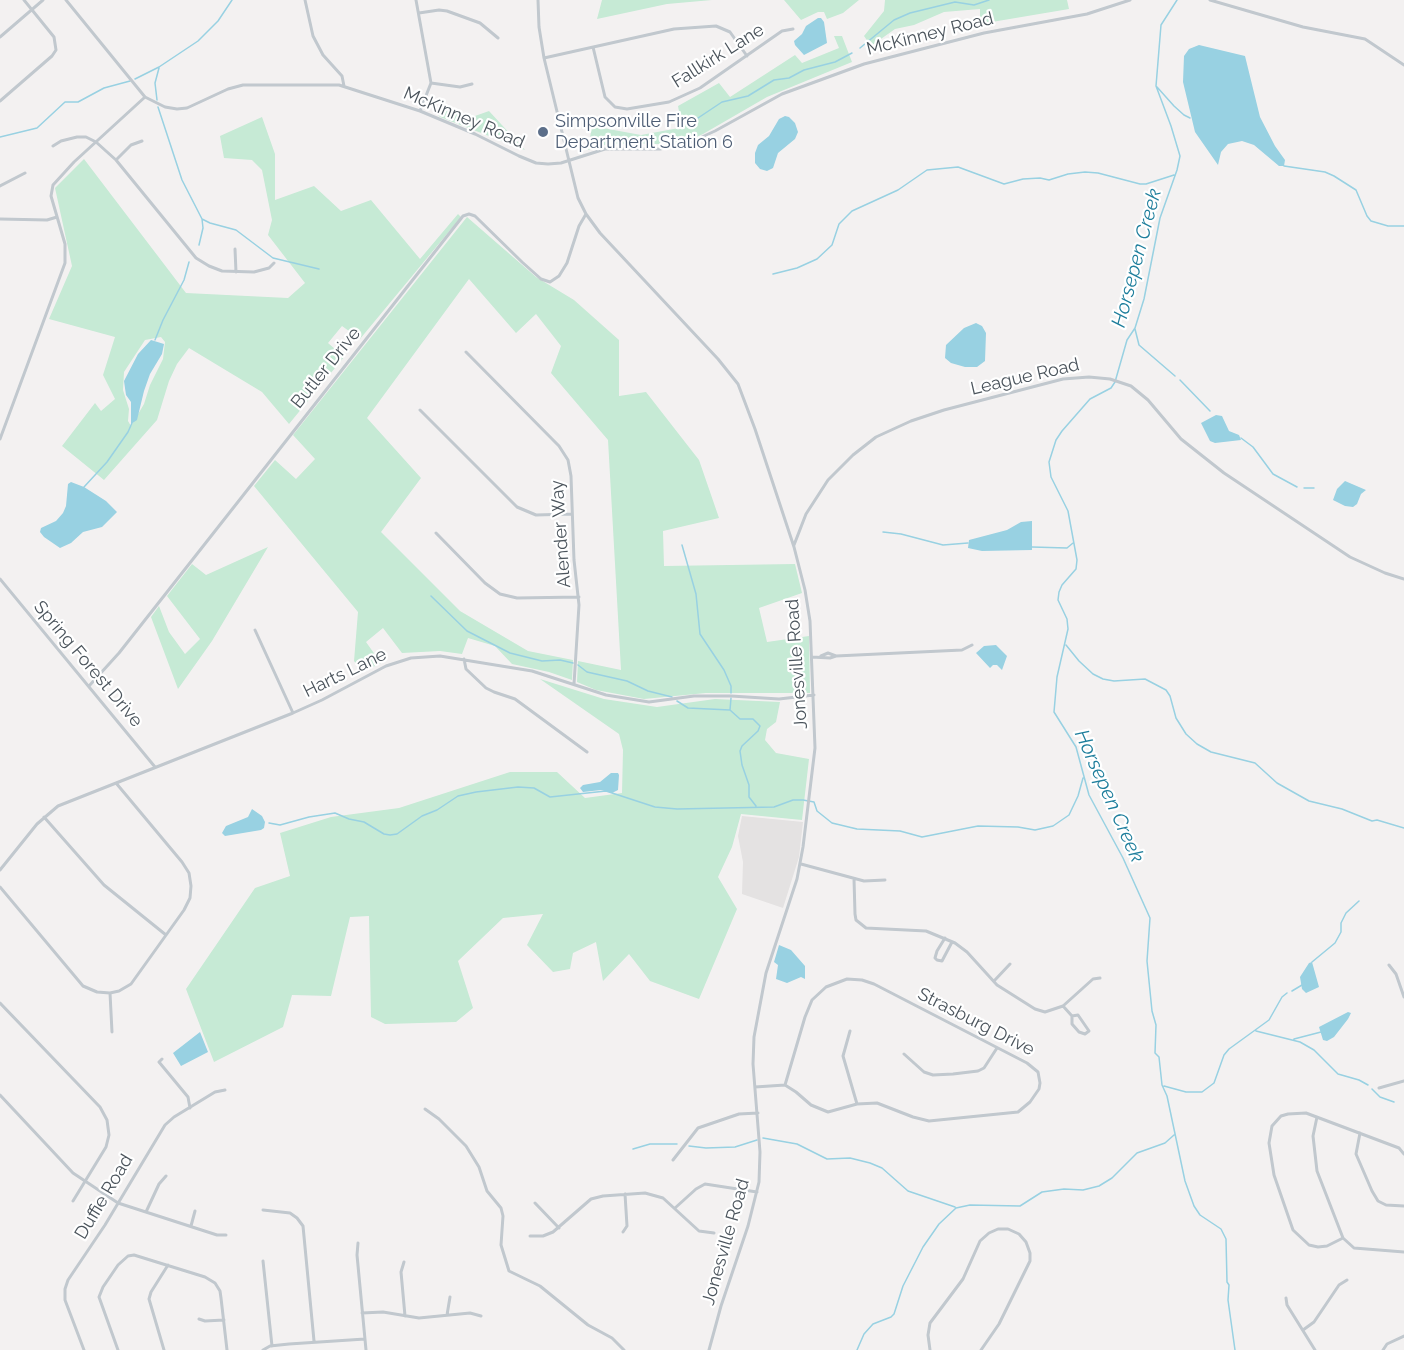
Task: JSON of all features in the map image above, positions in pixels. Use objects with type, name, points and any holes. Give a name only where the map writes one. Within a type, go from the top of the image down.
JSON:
[{"type":"street","points":[[0,101],[56,50],[54,37],[24,0]]},
{"type":"street","points":[[0,37],[43,0]]},
{"type":"street","name":"McKinney Road","points":[[66,0],[145,97],[165,107],[181,109],[192,106],[228,89],[243,85],[328,84],[344,86],[420,111],[475,134],[532,162],[548,164],[605,149],[660,148],[691,142],[782,94],[853,68],[984,33],[1097,11],[1130,0]]},
{"type":"street","points":[[305,0],[313,36],[323,55],[342,75],[344,86]]},
{"type":"street","points":[[416,0],[431,83],[420,111]]},
{"type":"street","name":"Jonesville Road","points":[[538,0],[544,58],[577,194],[586,214],[600,233],[718,359],[738,384],[794,547],[809,607],[815,748],[809,806],[801,864],[772,954],[761,998],[753,1049],[760,1167],[757,1192],[709,1350]]},
{"type":"street","points":[[1210,0],[1303,27],[1365,39],[1404,65]]},
{"type":"street","points":[[418,13],[447,11],[480,23],[498,38]]},
{"type":"street","points":[[544,58],[674,29],[716,26],[730,32],[747,56]]},
{"type":"street","name":"Fallkirk Lane","points":[[593,47],[605,97],[613,105],[624,109],[669,102],[701,87],[782,31],[793,29]]},
{"type":"street","points":[[431,83],[460,87],[472,84]]},
{"type":"street","points":[[0,439],[64,267],[65,244],[51,196],[53,185],[145,97]]},
{"type":"street","points":[[53,146],[76,136],[86,137],[96,142],[116,160],[196,258],[222,271],[264,270],[274,264]]},
{"type":"street","points":[[116,160],[131,145],[141,141]]},
{"type":"street","points":[[0,186],[25,173]]},
{"type":"street","name":"Butler Drive","points":[[89,687],[119,653],[462,217],[468,214],[475,216],[541,279],[550,282],[559,276],[567,263],[579,226],[586,214]]},
{"type":"street","points":[[0,219],[46,220],[57,217]]},
{"type":"street","points":[[235,249],[236,272]]},
{"type":"street","name":"Alender Way","points":[[466,352],[565,453],[570,468],[574,560],[579,597],[574,684]]},
{"type":"street","name":"League Road","points":[[794,547],[806,514],[828,480],[853,455],[883,433],[944,410],[1043,384],[1080,377],[1118,381],[1142,394],[1181,439],[1245,488],[1350,557],[1404,579]]},
{"type":"street","points":[[420,410],[517,507],[536,514],[572,514]]},
{"type":"street","points":[[436,533],[485,583],[500,594],[517,598],[579,597]]},
{"type":"street","name":"Spring Forest Drive","points":[[0,579],[155,767]]},
{"type":"street","points":[[255,630],[293,713]]},
{"type":"street","points":[[812,657],[830,658],[962,650],[972,645]]},
{"type":"street","name":"Harts Lane","points":[[0,870],[44,817],[65,803],[293,713],[396,662],[426,656],[464,659],[532,671],[606,695],[649,702],[693,696],[779,699],[814,695]]},
{"type":"street","points":[[464,659],[466,669],[486,688],[516,699],[587,752]]},
{"type":"street","points":[[0,887],[81,983],[97,992],[110,993],[125,988],[134,981],[189,901],[192,889],[190,876],[182,862],[116,783]]},
{"type":"street","points":[[44,817],[104,885],[166,935]]},
{"type":"street","points":[[801,864],[854,879],[871,882],[885,880]]},
{"type":"street","points":[[854,879],[856,920],[866,928],[926,931],[952,942],[967,952],[994,981],[1035,1010],[1045,1012],[1063,1006],[1093,979],[1100,978]]},
{"type":"street","points":[[945,939],[937,951],[935,958],[937,960],[942,961],[952,942]]},
{"type":"street","points":[[994,981],[1010,964]]},
{"type":"street","points":[[1389,965],[1396,974],[1404,997]]},
{"type":"street","name":"Strasburg Drive","points":[[847,980],[862,980],[874,984],[997,1048],[1035,1068],[1039,1076],[1039,1089],[1030,1102],[1018,1112],[929,1121],[878,1103],[857,1104],[835,1112],[821,1111],[785,1085],[812,1000],[826,987],[847,980]]},
{"type":"street","points":[[110,993],[112,1032]]},
{"type":"street","points":[[0,1003],[105,1115],[109,1130],[108,1141],[73,1201]]},
{"type":"street","points":[[1063,1006],[1072,1016],[1072,1024],[1079,1032],[1085,1034],[1089,1030],[1078,1015],[1072,1016]]},
{"type":"street","points":[[850,1031],[843,1056],[857,1104]]},
{"type":"street","points":[[904,1054],[924,1072],[933,1075],[953,1074],[978,1071],[984,1068],[997,1048]]},
{"type":"street","points":[[162,1059],[159,1062],[188,1097],[190,1108]]},
{"type":"street","points":[[1379,1088],[1404,1081]]},
{"type":"street","points":[[755,1086],[785,1085]]},
{"type":"street","name":"Duffie Road","points":[[84,1350],[67,1306],[65,1289],[71,1276],[118,1203],[160,1131],[174,1117],[215,1092],[225,1090]]},
{"type":"street","points":[[0,1095],[73,1173],[118,1203],[217,1235],[226,1235]]},
{"type":"street","points":[[425,1109],[439,1119],[466,1146],[479,1167],[487,1191],[501,1208],[503,1216],[501,1245],[508,1271],[540,1286],[588,1325],[612,1338],[624,1350]]},
{"type":"street","points":[[673,1160],[698,1128],[739,1114],[758,1113]]},
{"type":"street","points":[[1343,1238],[1327,1246],[1318,1247],[1309,1245],[1293,1230],[1274,1175],[1269,1143],[1272,1126],[1281,1116],[1306,1113],[1399,1148],[1404,1154]]},
{"type":"street","points":[[1317,1117],[1312,1136],[1317,1171],[1343,1238],[1354,1248],[1404,1252]]},
{"type":"street","points":[[1360,1134],[1356,1154],[1378,1201],[1386,1205],[1404,1206]]},
{"type":"street","points":[[146,1212],[159,1184],[166,1176]]},
{"type":"street","points":[[675,1208],[705,1184],[757,1192]]},
{"type":"street","points":[[530,1236],[543,1236],[559,1228],[591,1199],[645,1193],[658,1195],[699,1231],[714,1233]]},
{"type":"street","points":[[623,1232],[627,1226],[625,1194]]},
{"type":"street","points":[[535,1203],[559,1228]]},
{"type":"street","points":[[263,1210],[290,1213],[303,1226],[314,1341]]},
{"type":"street","points":[[190,1226],[195,1211]]},
{"type":"street","points":[[930,1350],[928,1335],[930,1323],[963,1279],[980,1241],[998,1229],[1008,1229],[1019,1234],[1026,1242],[1030,1252],[1030,1261],[999,1324],[981,1350]]},
{"type":"street","points":[[358,1243],[357,1255],[366,1350]]},
{"type":"street","points":[[118,1350],[100,1302],[100,1292],[122,1260],[131,1255],[205,1277],[215,1283],[220,1291],[227,1350]]},
{"type":"street","points":[[263,1261],[272,1346]]},
{"type":"street","points":[[404,1262],[401,1272],[405,1316]]},
{"type":"street","points":[[164,1350],[149,1299],[168,1265]]},
{"type":"street","points":[[1303,1330],[1314,1322],[1339,1285],[1347,1280]]},
{"type":"street","points":[[447,1316],[450,1297]]},
{"type":"street","points":[[1286,1298],[1287,1305],[1315,1350]]},
{"type":"street","points":[[362,1313],[383,1312],[426,1318],[470,1313],[481,1316]]},
{"type":"street","points":[[199,1319],[224,1320]]},
{"type":"street","points":[[1383,1350],[1387,1344],[1404,1336]]},
{"type":"street","points":[[263,1350],[272,1346],[314,1341],[365,1339]]},
{"type":"shaded area","points":[[742,816],[803,822],[799,857],[783,908],[742,894],[743,862],[738,836]]},
{"type":"green space","points":[[602,0],[712,0],[667,4],[597,19]]},
{"type":"green space","points":[[784,0],[859,0],[843,13],[827,19],[824,12],[818,12],[801,20]]},
{"type":"green space","points":[[885,0],[1067,0],[1069,9],[980,24],[980,9],[944,12],[914,25],[895,29],[871,46],[864,36],[884,11]]},
{"type":"green space","points":[[834,36],[842,36],[852,62],[767,97],[703,134],[690,140],[665,144],[608,144],[588,150],[592,126],[641,135],[679,128],[681,122],[678,106],[719,83],[730,97],[795,55],[802,63],[839,48]]},
{"type":"green space","points":[[432,108],[475,116],[489,111],[525,150],[440,117]]},
{"type":"green space","points":[[262,117],[275,154],[275,200],[314,186],[341,211],[371,200],[420,259],[458,214],[461,217],[360,339],[342,326],[328,343],[344,357],[289,424],[262,392],[189,348],[177,364],[169,381],[157,420],[104,480],[62,446],[95,403],[101,411],[115,399],[103,375],[115,337],[49,319],[72,266],[55,188],[84,159],[186,293],[288,298],[305,283],[268,235],[272,220],[262,170],[252,160],[224,158],[220,136]],"holes":[[[161,337],[165,342],[163,359],[150,385],[144,404],[131,426],[128,421],[129,409],[123,390],[124,372],[145,340]]]},
{"type":"green space","points":[[467,217],[536,277],[574,300],[619,340],[619,396],[646,392],[699,460],[719,518],[663,531],[664,566],[795,564],[802,593],[759,608],[767,642],[809,636],[810,693],[706,693],[644,699],[596,690],[577,682],[578,661],[621,670],[608,440],[551,373],[561,346],[536,314],[516,333],[469,279],[367,418],[421,478],[381,532],[460,611],[528,651],[573,660],[572,680],[549,672],[512,664],[495,646],[468,638],[462,654],[440,651],[402,653],[383,628],[366,642],[381,663],[363,672],[354,661],[358,612],[254,486],[275,460],[296,479],[315,459],[293,435]]},
{"type":"green space","points":[[268,547],[212,641],[178,689],[151,617],[159,606],[169,632],[185,654],[200,639],[167,596],[192,564],[206,575]]},
{"type":"green space","points":[[540,679],[604,699],[657,707],[715,699],[780,702],[776,722],[767,729],[765,740],[776,753],[809,759],[802,820],[741,814],[732,847],[718,877],[737,909],[699,999],[650,981],[629,954],[603,981],[596,942],[573,953],[570,969],[553,972],[527,945],[543,914],[503,918],[458,961],[473,1008],[456,1022],[385,1024],[371,1017],[369,916],[350,917],[331,996],[292,995],[283,1027],[214,1062],[186,989],[255,888],[290,876],[280,833],[331,817],[399,808],[510,772],[557,772],[585,798],[622,793],[623,750],[619,734]]},
{"type":"water","points":[[818,18],[824,22],[827,43],[804,55],[794,41],[802,34],[806,26]]},
{"type":"water","points":[[1199,45],[1245,56],[1260,117],[1285,160],[1284,166],[1279,166],[1254,145],[1242,141],[1228,144],[1221,152],[1218,165],[1195,132],[1183,82],[1184,56],[1189,49]]},
{"type":"water","points":[[785,116],[795,123],[798,132],[795,139],[778,153],[773,168],[767,171],[760,169],[755,163],[758,145],[769,136],[779,119]]},
{"type":"water","points":[[976,323],[982,326],[986,333],[985,361],[977,367],[965,367],[951,363],[945,358],[946,345],[964,328]]},
{"type":"water","points":[[151,340],[164,344],[162,354],[150,374],[137,420],[131,424],[131,402],[126,395],[124,381],[138,354]]},
{"type":"water","points":[[1216,415],[1222,416],[1229,431],[1239,435],[1241,440],[1215,443],[1210,441],[1201,423]]},
{"type":"water","points":[[1345,481],[1366,490],[1353,507],[1333,500],[1337,489]]},
{"type":"water","points":[[71,482],[84,487],[106,501],[117,512],[102,527],[83,532],[71,543],[60,548],[40,532],[41,528],[56,521],[63,513],[68,484]]},
{"type":"water","points":[[1032,521],[1032,550],[982,551],[968,548],[969,540],[1007,530],[1021,522]]},
{"type":"water","points":[[996,645],[1007,656],[1002,670],[997,665],[990,668],[976,653],[984,646]]},
{"type":"water","points":[[611,773],[619,775],[618,790],[612,793],[601,790],[583,792],[580,788],[583,785],[600,782]]},
{"type":"water","points":[[252,809],[262,816],[265,822],[264,828],[225,836],[222,833],[226,826],[248,817]]},
{"type":"water","points":[[779,945],[791,950],[805,966],[805,979],[801,977],[787,983],[776,979],[778,965],[774,962]]},
{"type":"water","points":[[1312,962],[1319,987],[1306,993],[1302,989],[1300,977]]},
{"type":"water","points":[[1348,1012],[1351,1013],[1348,1019],[1334,1037],[1327,1041],[1323,1040],[1319,1027]]},
{"type":"water","points":[[200,1032],[208,1052],[181,1066],[173,1053]]},
{"type":"waterway","points":[[135,79],[159,67],[198,41],[218,21],[232,0]]},
{"type":"waterway","points":[[860,48],[894,20],[910,13],[955,2],[974,5],[989,0]]},
{"type":"waterway","name":"Horsepen Creek","points":[[1177,0],[1161,25],[1156,86],[1180,156],[1160,218],[1144,299],[1135,328],[1127,340],[1115,382],[1111,388],[1090,399],[1062,431],[1056,440],[1049,462],[1051,477],[1068,511],[1077,560],[1076,569],[1059,592],[1058,600],[1067,619],[1068,629],[1057,677],[1054,712],[1076,747],[1089,795],[1123,858],[1150,918],[1147,961],[1152,1011],[1156,1025],[1155,1053],[1159,1057],[1162,1085],[1167,1096],[1185,1181],[1194,1206],[1200,1215],[1221,1229],[1226,1239],[1228,1300],[1235,1350]]},
{"type":"waterway","points":[[695,120],[722,102],[748,96],[774,80],[789,78],[804,70],[835,62],[852,53]]},
{"type":"waterway","points":[[157,100],[155,83],[159,68]]},
{"type":"waterway","points":[[0,137],[37,128],[65,102],[78,102],[104,88],[130,81]]},
{"type":"waterway","points":[[1157,87],[1174,106],[1190,118]]},
{"type":"waterway","points":[[158,107],[182,180],[202,219],[203,228],[199,245]]},
{"type":"waterway","points":[[1284,166],[1325,172],[1334,176],[1356,190],[1371,221],[1388,226],[1404,226]]},
{"type":"waterway","points":[[773,274],[797,268],[817,259],[832,245],[839,224],[852,211],[898,190],[927,170],[958,167],[1004,184],[1023,179],[1049,180],[1085,172],[1140,184],[1174,175]]},
{"type":"waterway","points":[[202,219],[236,230],[273,258],[319,269]]},
{"type":"waterway","points":[[155,340],[184,280],[189,262]]},
{"type":"waterway","points":[[1135,329],[1139,345],[1175,376]]},
{"type":"waterway","points":[[1180,380],[1210,411]]},
{"type":"waterway","points":[[84,487],[107,462],[132,423]]},
{"type":"waterway","points":[[1241,438],[1253,447],[1273,474],[1297,487]]},
{"type":"waterway","points":[[1304,488],[1314,488]]},
{"type":"waterway","points":[[883,532],[901,534],[943,545],[968,543]]},
{"type":"waterway","points":[[1032,547],[1067,548],[1073,543]]},
{"type":"waterway","points":[[682,545],[696,594],[700,634],[724,670],[731,686],[731,693]]},
{"type":"waterway","points":[[431,596],[467,631],[510,653],[542,661],[560,660],[573,663]]},
{"type":"waterway","points":[[1066,645],[1093,674],[1103,679],[1114,681],[1145,679],[1166,690],[1176,718],[1186,734],[1211,752],[1255,763],[1277,783],[1309,801],[1342,809],[1372,821],[1377,820],[1404,828]]},
{"type":"waterway","points":[[578,665],[587,672],[627,681],[648,691],[672,697]]},
{"type":"waterway","points":[[730,710],[731,698]]},
{"type":"waterway","points":[[677,701],[688,708],[730,710],[740,719],[753,719],[760,726],[740,751],[749,785],[749,797],[756,806]]},
{"type":"waterway","points":[[269,823],[280,825],[335,813],[364,822],[384,834],[397,834],[422,816],[437,810],[458,796],[518,787],[534,788],[550,797],[606,791],[655,807],[677,809],[774,807],[793,800],[803,800],[814,802],[817,811],[832,823],[857,829],[900,831],[922,837],[978,826],[1018,827],[1035,830],[1053,826],[1069,815],[1083,778]]},
{"type":"waterway","points":[[1312,962],[1335,943],[1341,932],[1341,923],[1346,913],[1359,901]]},
{"type":"waterway","points":[[1292,991],[1302,985]]},
{"type":"waterway","points":[[1164,1086],[1186,1092],[1202,1092],[1214,1083],[1224,1055],[1269,1020],[1282,997],[1287,993]]},
{"type":"waterway","points":[[1256,1031],[1300,1042],[1314,1050],[1338,1074],[1368,1085]]},
{"type":"waterway","points":[[1294,1039],[1321,1032]]},
{"type":"waterway","points":[[1372,1089],[1380,1097],[1394,1102]]},
{"type":"waterway","points":[[857,1350],[864,1334],[873,1324],[894,1314],[903,1286],[923,1247],[939,1224],[956,1208],[970,1205],[1020,1206],[1042,1192],[1064,1189],[1083,1190],[1099,1186],[1112,1178],[1137,1153],[1165,1143],[1174,1135]]},
{"type":"waterway","points":[[763,1138],[797,1144],[827,1159],[850,1158],[870,1163],[882,1168],[908,1191],[955,1207]]},
{"type":"waterway","points":[[689,1146],[735,1147],[757,1140]]},
{"type":"waterway","points":[[633,1149],[650,1144],[677,1144]]},
{"type":"place","name":"Simpsonville Fire Department Station 6","points":[[543,132]]}]
